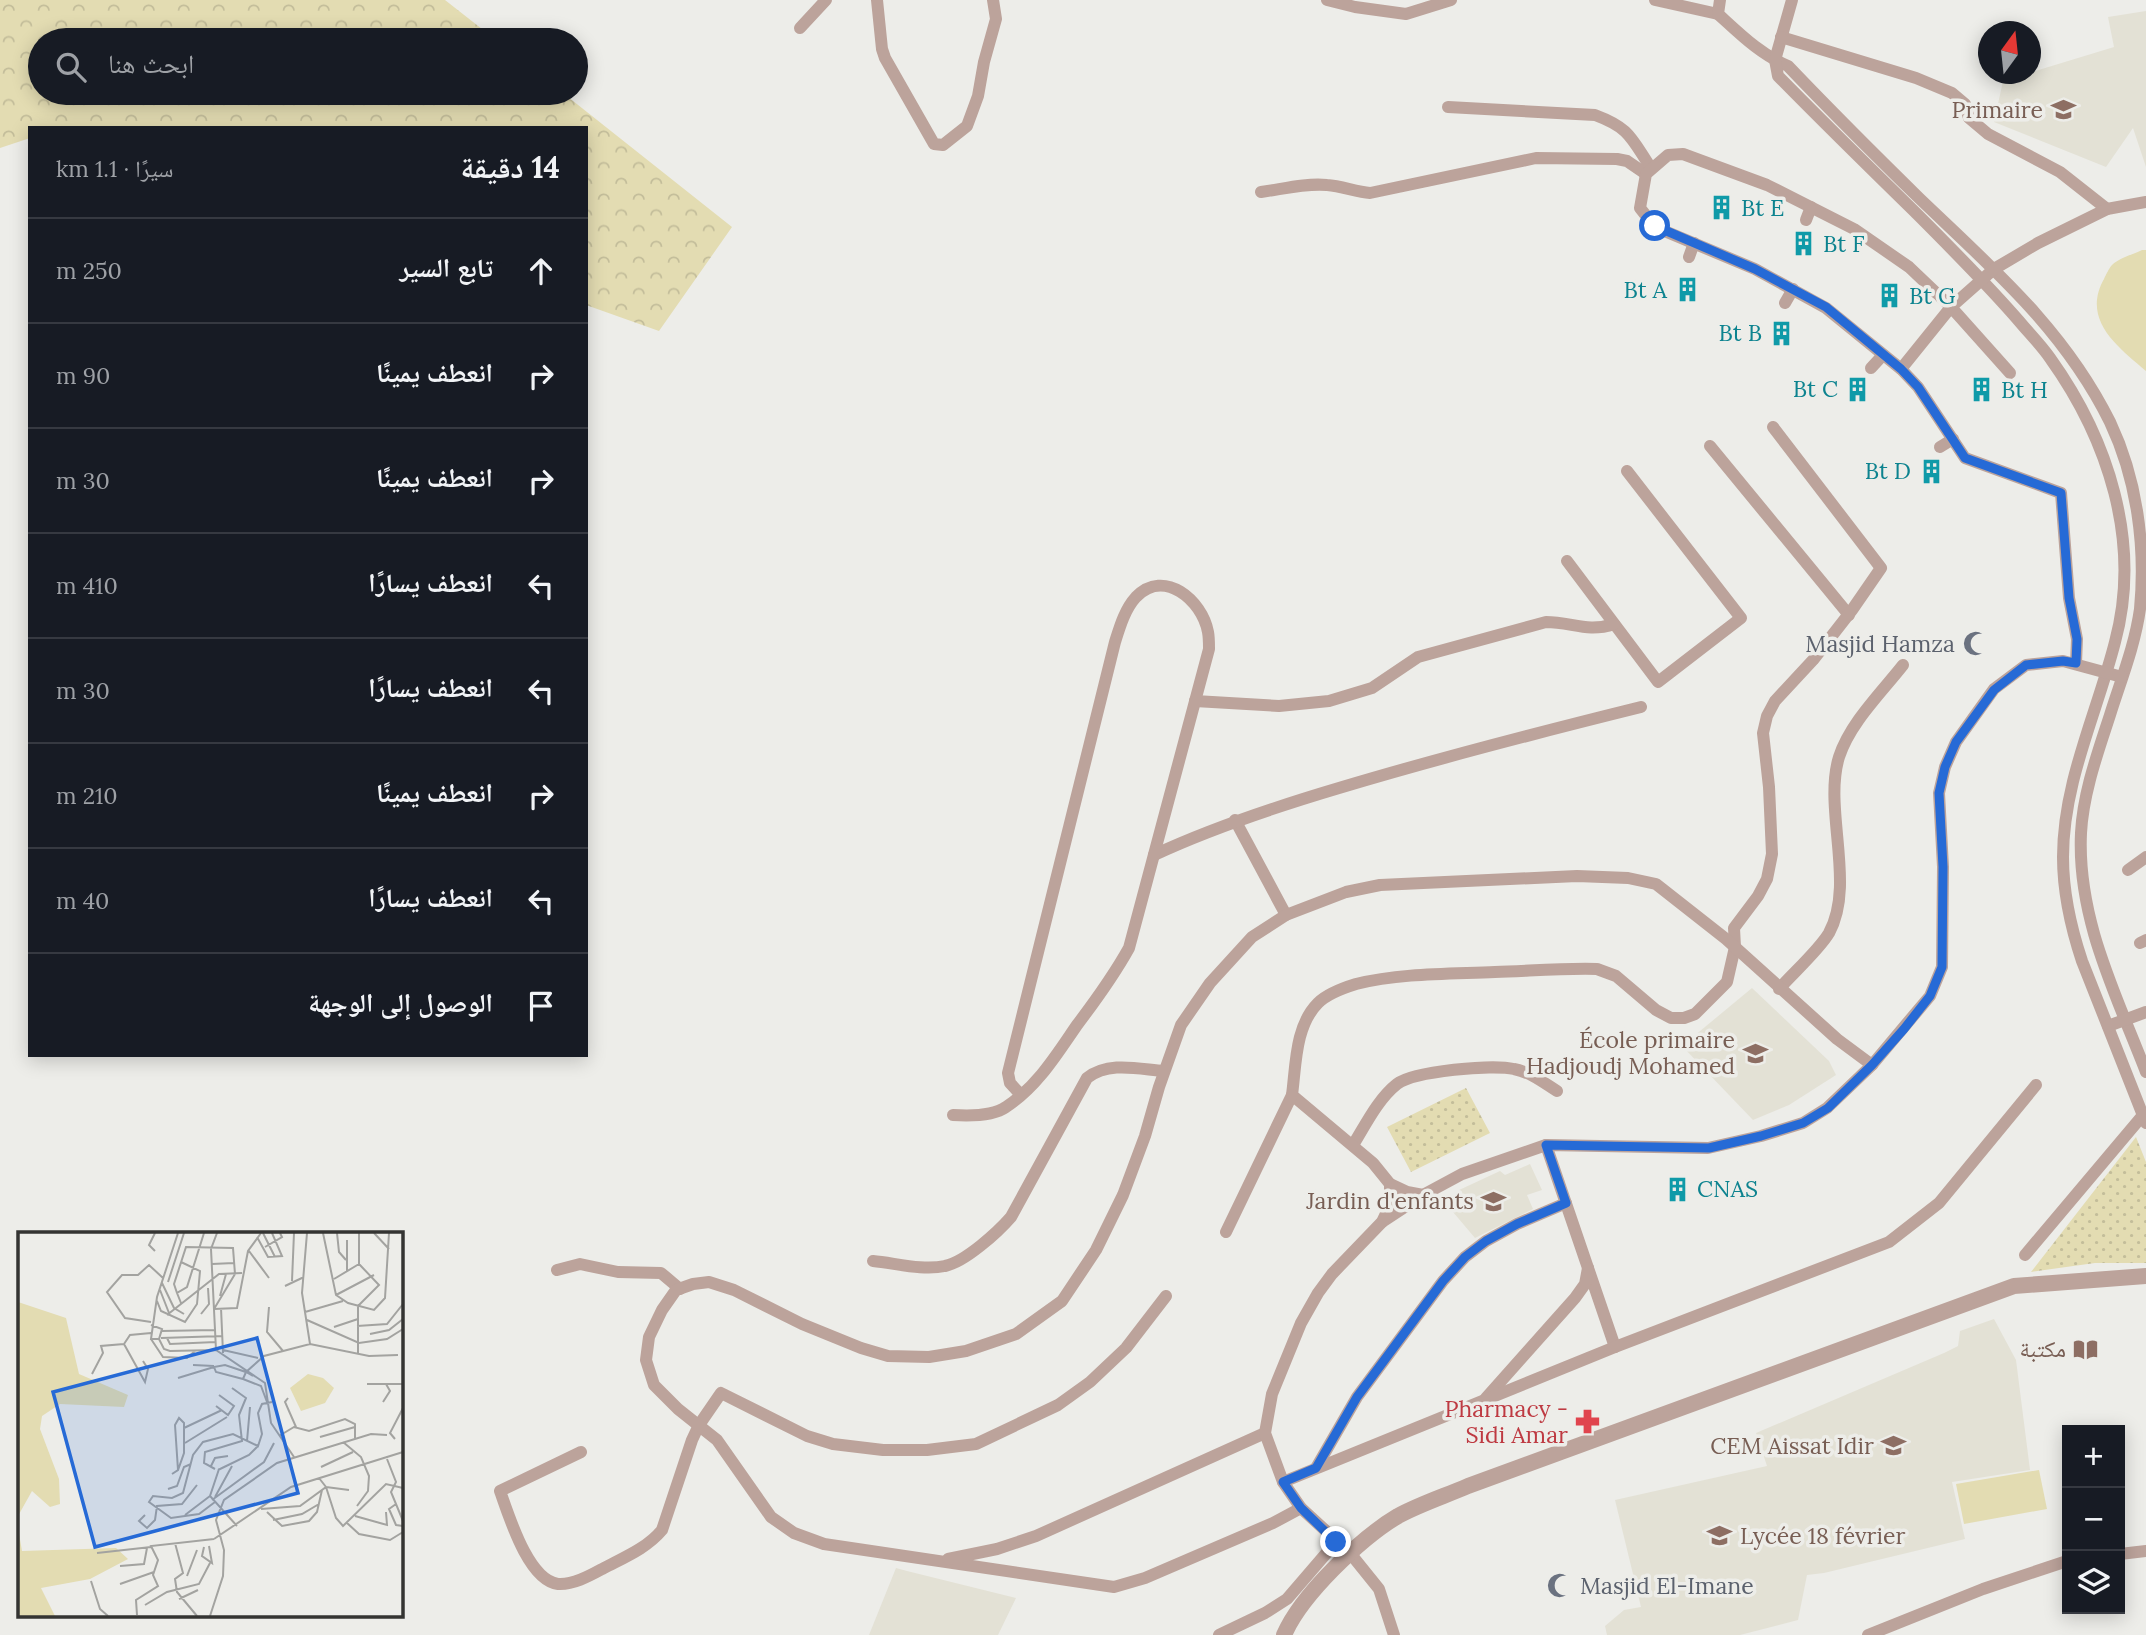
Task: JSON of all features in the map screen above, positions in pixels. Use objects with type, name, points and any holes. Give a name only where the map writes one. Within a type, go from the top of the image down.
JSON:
[{"type":"street","points":[[800,28],[826,0]]},
{"type":"street","points":[[877,0],[885,58],[934,144],[943,145],[967,126],[978,96],[996,19],[993,0]]},
{"type":"street","points":[[1327,0],[1354,7],[1406,14],[1451,0]]},
{"type":"street","points":[[1655,0],[1718,14],[1774,61],[1788,66],[1919,198],[2014,288],[2059,341],[2093,392],[2123,452],[2139,516],[2143,554],[2140,609],[2133,641],[2092,776],[2081,830],[2081,856],[2087,911],[2094,937],[2146,1072]]},
{"type":"street","points":[[1718,14],[1720,0]]},
{"type":"street","points":[[1792,0],[1774,61],[1778,76],[1982,278],[2049,356],[2083,410],[2107,464],[2118,508],[2124,558],[2120,622],[2077,766],[2066,823],[2063,856],[2067,904],[2074,937],[2144,1119],[2025,1255]]},
{"type":"street","points":[[1781,37],[1916,78],[1952,93],[1965,104],[1969,118],[1988,134],[2060,172],[2107,209]]},
{"type":"street","points":[[1448,107],[1595,115],[1617,123],[1623,129],[1648,171]]},
{"type":"street","points":[[2010,373],[1989,356],[1951,307],[1909,267],[1893,263],[1854,229],[1768,185],[1714,172],[1683,154],[1668,155],[1648,171],[1640,208],[1655,226],[1755,269],[1826,307],[1901,369],[1918,387],[1965,458],[2061,493],[2069,598],[2077,639],[2076,663]]},
{"type":"street","points":[[1261,192],[1319,185],[1370,193],[1536,158],[1617,159],[1648,171]]},
{"type":"street","points":[[1901,369],[1951,307],[1994,269],[2038,243],[2107,209],[2146,202]]},
{"type":"street","points":[[1806,220],[1811,207]]},
{"type":"street","points":[[1689,257],[1694,243]]},
{"type":"street","points":[[1785,303],[1793,289]]},
{"type":"street","points":[[1871,368],[1883,355]]},
{"type":"street","points":[[1226,1232],[1292,1095],[1298,1041],[1308,1017],[1317,1003],[1334,992],[1355,984],[1454,974],[1597,969],[1616,976],[1656,1010],[1671,1018],[1695,1014],[1727,982],[1735,947],[1734,928],[1767,879],[1772,854],[1763,733],[1767,716],[1775,701],[1849,615],[1881,568],[1773,427]]},
{"type":"street","points":[[1940,447],[1953,439]]},
{"type":"street","points":[[1710,446],[1849,615]]},
{"type":"street","points":[[1567,561],[1658,682],[1741,618],[1627,471]]},
{"type":"street","points":[[953,1115],[966,1116],[1004,1108],[1021,1095],[1042,1074],[1118,968],[1129,948],[1209,649],[1208,631],[1200,613],[1188,597],[1171,585],[1156,584],[1135,598],[1124,615],[1115,642],[1008,1073],[1010,1083],[1021,1095]]},
{"type":"street","points":[[1195,701],[1279,706],[1329,701],[1372,688],[1418,657],[1546,622],[1561,622],[1590,629],[1614,624]]},
{"type":"street","points":[[1394,1635],[1379,1589],[1350,1553],[1301,1508],[1283,1482],[1265,1433],[1272,1394],[1301,1323],[1332,1274],[1382,1222],[1423,1195],[1462,1174],[1546,1145],[1709,1148],[1803,1123],[1828,1108],[1872,1065],[1930,996],[1942,967],[1943,867],[1939,793],[1945,767],[1956,742],[1994,690],[2026,665],[2063,661],[2122,677]]},
{"type":"street","points":[[1779,989],[1828,934],[1838,908],[1835,782],[1839,758],[1853,729],[1903,665]]},
{"type":"street","points":[[1154,855],[1235,820],[1440,757],[1641,707]]},
{"type":"street","points":[[1235,820],[1286,915]]},
{"type":"street","points":[[2128,870],[2146,857]]},
{"type":"street","points":[[1301,1508],[1273,1523],[1145,1578],[1114,1587],[824,1544],[794,1533],[771,1517],[717,1440],[678,1409],[654,1385],[646,1360],[649,1337],[662,1310],[676,1290],[709,1282],[734,1290],[803,1324],[861,1348],[888,1356],[929,1356],[966,1351],[1016,1334],[1062,1301],[1096,1250],[1128,1183],[1181,1025],[1210,983],[1252,937],[1286,915],[1346,892],[1380,885],[1577,876],[1628,878],[1656,884],[1735,947],[1837,1039],[1872,1065]]},
{"type":"street","points":[[2108,1026],[2146,1012]]},
{"type":"street","points":[[873,1261],[929,1267],[946,1266],[972,1251],[998,1232],[1011,1217],[1087,1077],[1110,1067],[1164,1072]]},
{"type":"street","points":[[1353,1144],[1386,1094],[1400,1081],[1416,1075],[1490,1067],[1513,1069],[1535,1076],[1557,1091]]},
{"type":"street","points":[[1283,1482],[1615,1347],[1888,1242],[1939,1203],[2036,1085]]},
{"type":"street","points":[[1292,1095],[1353,1144],[1390,1184],[1407,1192],[1423,1195]]},
{"type":"street","points":[[1546,1145],[1615,1347]]},
{"type":"street","points":[[1382,1222],[1390,1205],[1390,1184]]},
{"type":"street","points":[[1316,1468],[1357,1397],[1443,1281],[1465,1257],[1496,1235],[1566,1203]]},
{"type":"street","points":[[557,1270],[580,1264],[618,1272],[661,1273],[680,1289]]},
{"type":"street","points":[[1483,1401],[1575,1298],[1584,1284],[1588,1267]]},
{"type":"street","points":[[1284,1635],[1289,1623],[1315,1588],[1370,1535],[1399,1516],[1468,1486],[2014,1286],[2146,1276]]},
{"type":"street","points":[[581,1452],[500,1491],[514,1533],[540,1575],[551,1582],[562,1584],[583,1579],[654,1540],[662,1530],[699,1424],[721,1393],[807,1436],[833,1444],[883,1450],[927,1450],[976,1444],[1058,1405],[1090,1381],[1126,1348],[1166,1296]]},
{"type":"street","points":[[934,1561],[997,1549],[1036,1536],[1265,1433]]},
{"type":"street","points":[[1219,1635],[1287,1599],[1336,1542]]},
{"type":"street","points":[[2125,1553],[2146,1551]]},
{"type":"street","points":[[1868,1635],[1971,1594],[2062,1563]]},
{"type":"shaded area","name":"Primaire","points":[[2146,11],[2146,167],[2133,128],[2106,167],[1994,122],[2002,84],[2041,84],[2041,69],[2114,47],[2108,17]]},
{"type":"shaded area","name":"École primaire Hadjoudj Mohamed","points":[[1752,988],[1829,1061],[1836,1075],[1789,1105],[1753,1120],[1682,1046]]},
{"type":"shaded area","name":"Jardin d'enfants","points":[[1530,1164],[1542,1190],[1527,1195],[1533,1209],[1475,1238],[1453,1212],[1460,1206],[1457,1191],[1500,1171],[1505,1175]]},
{"type":"shaded area","points":[[1994,1319],[2016,1360],[2030,1470],[1952,1482],[1965,1539],[1807,1575],[1798,1620],[1740,1635],[1607,1635],[1605,1626],[1624,1610],[1641,1607],[1615,1500],[1767,1466],[1756,1433],[1944,1353],[1958,1346],[1960,1331]]},
{"type":"shaded area","points":[[896,1568],[1016,1598],[998,1635],[869,1635]]},
{"type":"green space","points":[[0,0],[445,0],[481,28],[28,28],[28,105],[578,105],[732,227],[659,331],[588,306],[588,126],[28,126],[28,139],[0,148]]},
{"type":"green space","points":[[2146,250],[2146,371],[2114,342],[2100,320],[2097,307],[2098,294],[2111,266]]},
{"type":"green space","points":[[1466,1088],[1490,1133],[1411,1172],[1387,1127]]},
{"type":"green space","points":[[2136,1137],[2146,1162],[2146,1263],[2095,1263],[2031,1272]]},
{"type":"green space","points":[[2039,1470],[2047,1509],[1964,1524],[1956,1484]]},
{"type":"place","name":"Primaire","points":[[2063,110]]},
{"type":"place","name":"Bt E","points":[[1721,208]]},
{"type":"place","name":"Bt F","points":[[1803,244]]},
{"type":"place","name":"Bt A","points":[[1687,290]]},
{"type":"place","name":"Bt G","points":[[1889,296]]},
{"type":"place","name":"Bt B","points":[[1782,333]]},
{"type":"place","name":"Bt C","points":[[1858,389]]},
{"type":"place","name":"Bt H","points":[[1981,390]]},
{"type":"place","name":"Bt D","points":[[1931,471]]},
{"type":"place","name":"Masjid Hamza","points":[[1975,644]]},
{"type":"place","name":"École primaire Hadjoudj Mohamed","points":[[1755,1053]]},
{"type":"place","name":"CNAS","points":[[1677,1189]]},
{"type":"place","name":"Jardin d'enfants","points":[[1494,1201]]},
{"type":"place","name":"مكتبة","points":[[2086,1349]]},
{"type":"place","name":"Pharmacy - Sidi Amar","points":[[1588,1422]]},
{"type":"place","name":"CEM Aissat Idir","points":[[1894,1446]]},
{"type":"place","name":"Lycée 18 février","points":[[1720,1536]]},
{"type":"place","name":"Masjid El-Imane","points":[[1560,1586]]},
{"type":"route","points":[[1336,1542],[1301,1508],[1283,1482],[1316,1468],[1357,1397],[1443,1281],[1465,1257],[1486,1241],[1517,1224],[1566,1203],[1546,1145],[1709,1148],[1803,1123],[1828,1108],[1904,1029],[1930,996],[1942,967],[1943,867],[1939,793],[1945,767],[1956,742],[1994,690],[2026,665],[2063,661],[2076,663],[2077,639],[2069,598],[2061,493],[1965,458],[1918,387],[1901,369],[1826,307],[1755,269],[1655,226]]}]
